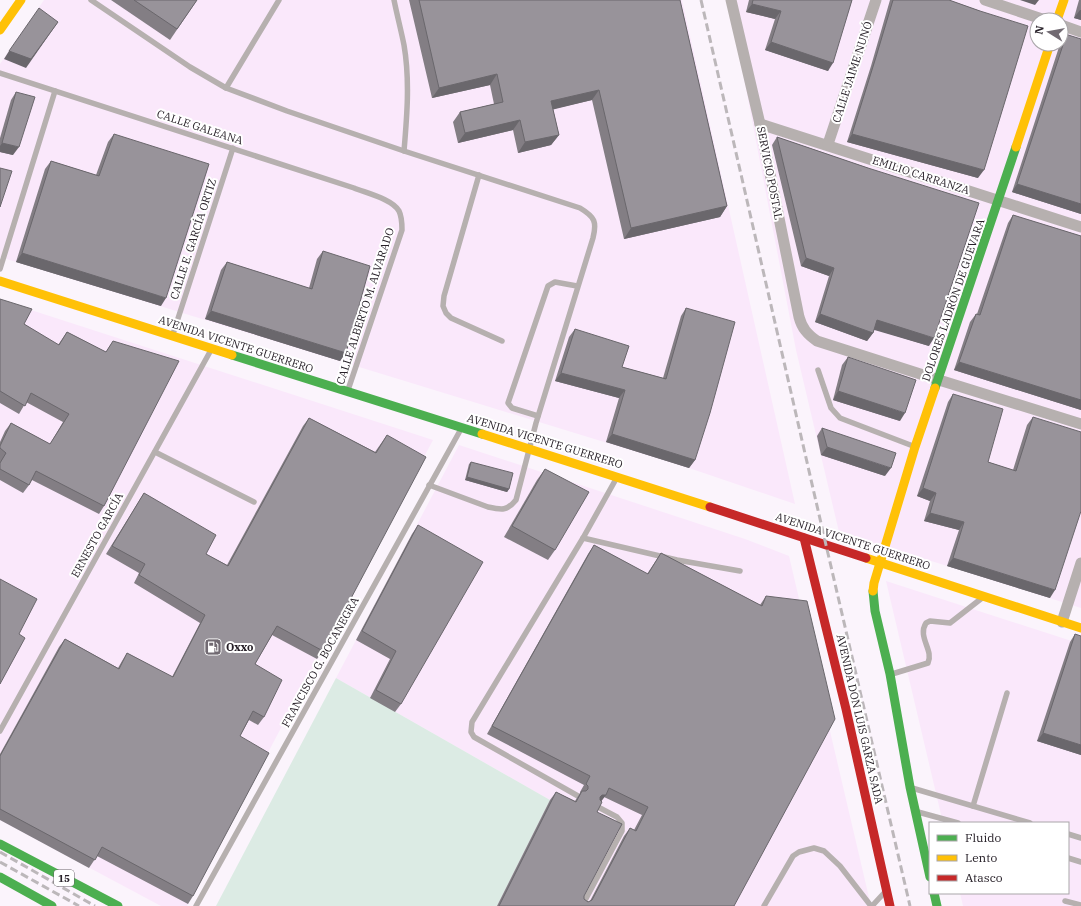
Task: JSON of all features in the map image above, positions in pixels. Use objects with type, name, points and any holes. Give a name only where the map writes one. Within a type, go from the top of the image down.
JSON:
[{"type":"main road","points":[[0,30],[21,0]]},
{"type":"main road","points":[[1060,12],[1064,0]]},
{"type":"main road","name":"DOLORES LADRÒN DE GUEVARA","points":[[879,563],[915,447],[939,380],[1047,52]]},
{"type":"main road","name":"AVENIDA VICENTE GUERRERO","points":[[0,281],[172,337],[212,348],[617,477],[1081,628]]},
{"type":"main road","name":"AVENIDA DON LUIS GARZA SADA","points":[[804,538],[846,709],[890,906]]},
{"type":"main road","points":[[879,563],[874,583],[873,596],[890,674],[910,787],[929,871]]},
{"type":"main road","name":"15","points":[[0,844],[118,906]]},
{"type":"main road","points":[[11,850],[18,862]]},
{"type":"main road","points":[[0,877],[52,906]]},
{"type":"main road","points":[[30,881],[41,900]]},
{"type":"main road","points":[[934,894],[936,906]]},
{"type":"street","name":"SERVICIO POSTAL","points":[[731,0],[760,124],[801,325],[809,335],[817,341],[939,380]]},
{"type":"street","name":"CALLE JAIME NUNÓ","points":[[828,144],[876,0]]},
{"type":"street","points":[[984,0],[1029,15]]},
{"type":"street","points":[[1069,28],[1081,32]]},
{"type":"street","name":"EMILIO CARRANZA","points":[[760,124],[828,144],[1081,226]]},
{"type":"street","points":[[939,380],[1081,424]]},
{"type":"street","points":[[1062,622],[1081,563]]},
{"type":"lane","points":[[91,0],[190,67],[226,88],[287,111],[404,151],[580,208],[590,214],[594,220],[595,228],[538,416],[516,500],[507,509],[499,509],[488,507],[429,485]]},
{"type":"lane","points":[[226,88],[279,0]]},
{"type":"lane","points":[[394,0],[404,46],[407,72],[408,102],[404,151]]},
{"type":"lane","name":"CALLE GALEANA","points":[[0,73],[354,188],[381,198],[393,205]]},
{"type":"lane","points":[[0,269],[55,91]]},
{"type":"lane","name":"CALLE E. GARCÍA ORTIZ","points":[[172,337],[233,148]]},
{"type":"lane","points":[[479,175],[448,282],[443,306],[446,313],[451,318],[502,341]]},
{"type":"lane","name":"CALLE ALBERTO M. ALVARADO","points":[[347,392],[402,230],[401,215],[393,205]]},
{"type":"lane","points":[[538,416],[512,408],[508,403],[548,286],[555,282],[577,286]]},
{"type":"lane","name":"ERNESTO GARCÍA","points":[[0,732],[212,348]]},
{"type":"lane","points":[[818,370],[831,408],[840,418],[915,447]]},
{"type":"lane","name":"FRANCISCO G. BOCANEGRA","points":[[196,906],[461,428]]},
{"type":"lane","points":[[155,452],[254,502]]},
{"type":"lane","points":[[578,796],[474,737],[471,732],[472,722],[583,538],[617,477]]},
{"type":"lane","points":[[583,538],[677,560],[740,571]]},
{"type":"lane","points":[[890,674],[928,663],[930,657],[923,630],[926,623],[930,621],[950,623],[985,596]]},
{"type":"lane","points":[[973,806],[1008,693]]},
{"type":"lane","points":[[910,787],[1027,822]]},
{"type":"lane","points":[[582,906],[622,831],[622,823],[617,817],[598,807]]},
{"type":"lane","points":[[916,811],[954,822]]},
{"type":"lane","points":[[1069,834],[1081,838]]},
{"type":"lane","points":[[764,906],[793,856],[799,852],[814,848],[824,851],[840,866],[871,906],[887,890]]},
{"type":"lane","points":[[1069,858],[1081,862]]},
{"type":"lane","points":[[1065,901],[1081,905]]},
{"type":"shaded area","points":[[44,0],[682,0],[795,504],[689,468],[0,257],[0,64]]},
{"type":"shaded area","points":[[729,0],[1081,0],[1081,608],[839,532],[796,350]]},
{"type":"shaded area","points":[[0,300],[433,440],[187,906],[161,906],[0,820]]},
{"type":"shaded area","points":[[459,445],[745,539],[789,556],[871,906],[497,906],[550,800],[336,678]]},
{"type":"shaded area","points":[[886,581],[1081,644],[1081,906],[963,906],[960,894],[1069,894],[1069,822],[943,822]]},
{"type":"shaded area","points":[[336,678],[550,800],[497,906],[216,906]]},
{"type":"building","points":[[134,0],[197,0],[177,29]]},
{"type":"building","points":[[419,0],[680,0],[727,206],[631,228],[599,90],[551,101],[559,135],[525,142],[520,120],[465,133],[460,112],[503,102],[497,74],[439,88]]},
{"type":"building","points":[[753,0],[852,0],[833,63],[771,42],[781,11],[752,4]]},
{"type":"building","points":[[893,0],[949,0],[1028,26],[984,170],[852,134]]},
{"type":"building","points":[[39,8],[58,22],[31,59],[9,51]]},
{"type":"building","points":[[1069,35],[1081,39],[1081,204],[1017,184],[1061,52],[1069,52]]},
{"type":"building","points":[[16,92],[35,97],[19,147],[2,143]]},
{"type":"building","points":[[114,134],[209,164],[166,298],[22,253],[51,161],[99,176]]},
{"type":"building","points":[[777,137],[868,168],[979,203],[934,338],[877,320],[873,333],[820,314],[834,268],[806,258]]},
{"type":"building","points":[[0,168],[12,171],[0,207]]},
{"type":"building","points":[[1013,215],[1081,236],[1081,400],[959,362],[976,314],[980,315]]},
{"type":"building","points":[[323,251],[370,266],[346,353],[211,311],[227,262],[312,289]]},
{"type":"building","points":[[0,299],[32,309],[24,324],[59,345],[67,332],[106,352],[113,341],[179,361],[104,506],[36,471],[29,485],[0,469],[0,463],[6,453],[0,448],[0,446],[11,423],[50,444],[69,414],[31,393],[25,406],[0,391]]},
{"type":"building","points":[[686,308],[735,322],[710,413],[695,460],[612,434],[625,390],[561,373],[575,329],[629,346],[622,367],[666,379]]},
{"type":"building","points":[[848,357],[916,380],[905,413],[838,391]]},
{"type":"building","points":[[953,394],[1003,409],[988,462],[1016,471],[1033,417],[1081,432],[1081,511],[1055,590],[953,558],[964,522],[930,513],[936,493],[923,488]]},
{"type":"building","points":[[309,418],[376,453],[387,435],[426,457],[323,651],[277,626],[255,664],[282,680],[264,717],[253,711],[240,736],[269,753],[193,896],[102,847],[95,860],[0,809],[0,756],[65,639],[119,669],[127,653],[173,677],[205,615],[139,575],[145,564],[112,546],[144,493],[216,535],[206,554],[228,566]]},
{"type":"building","points":[[822,428],[896,453],[891,468],[827,447]]},
{"type":"building","points":[[471,462],[513,473],[509,489],[467,477]]},
{"type":"building","points":[[545,469],[589,492],[555,550],[512,526]]},
{"type":"building","points":[[418,525],[483,562],[401,704],[376,690],[396,651],[362,631]]},
{"type":"building","points":[[594,545],[648,574],[661,553],[762,606],[766,596],[807,601],[835,719],[734,906],[499,906],[556,792],[576,802],[582,791],[586,791],[588,789],[586,784],[590,776],[492,726]],"holes":[[[609,788],[648,807],[636,831],[630,828],[592,900],[588,902],[584,899],[584,896],[622,824],[597,812],[602,802],[600,797],[602,795],[606,795]]]},
{"type":"building","points":[[0,579],[37,599],[19,634],[25,638],[0,684]]},
{"type":"building","points":[[1075,634],[1081,636],[1081,745],[1043,733]]},
{"type":"railway","points":[[701,0],[910,906]]},
{"type":"railway","points":[[0,852],[95,906]]},
{"type":"railway","points":[[0,862],[79,906]]},
{"type":"traffic: fast","points":[[935,388],[1016,147]]},
{"type":"traffic: fast","points":[[232,355],[482,434]]},
{"type":"traffic: fast","points":[[873,591],[875,611],[890,674],[910,787],[929,872]]},
{"type":"traffic: fast","points":[[0,844],[118,906]]},
{"type":"traffic: fast","points":[[0,877],[52,906]]},
{"type":"traffic: fast","points":[[934,894],[937,906]]},
{"type":"traffic: slow","points":[[0,30],[21,0]]},
{"type":"traffic: slow","points":[[1060,12],[1064,0]]},
{"type":"traffic: slow","points":[[1016,147],[1047,52]]},
{"type":"traffic: slow","points":[[0,281],[232,355]]},
{"type":"traffic: slow","points":[[873,591],[874,583],[915,447],[935,388]]},
{"type":"traffic: slow","points":[[482,434],[710,507]]},
{"type":"traffic: slow","points":[[866,558],[1081,628]]},
{"type":"traffic: jam","points":[[710,507],[866,558]]},
{"type":"traffic: jam","points":[[804,538],[846,709],[890,906]]},
{"type":"place","name":"Oxxo","points":[[213,647]]}]
